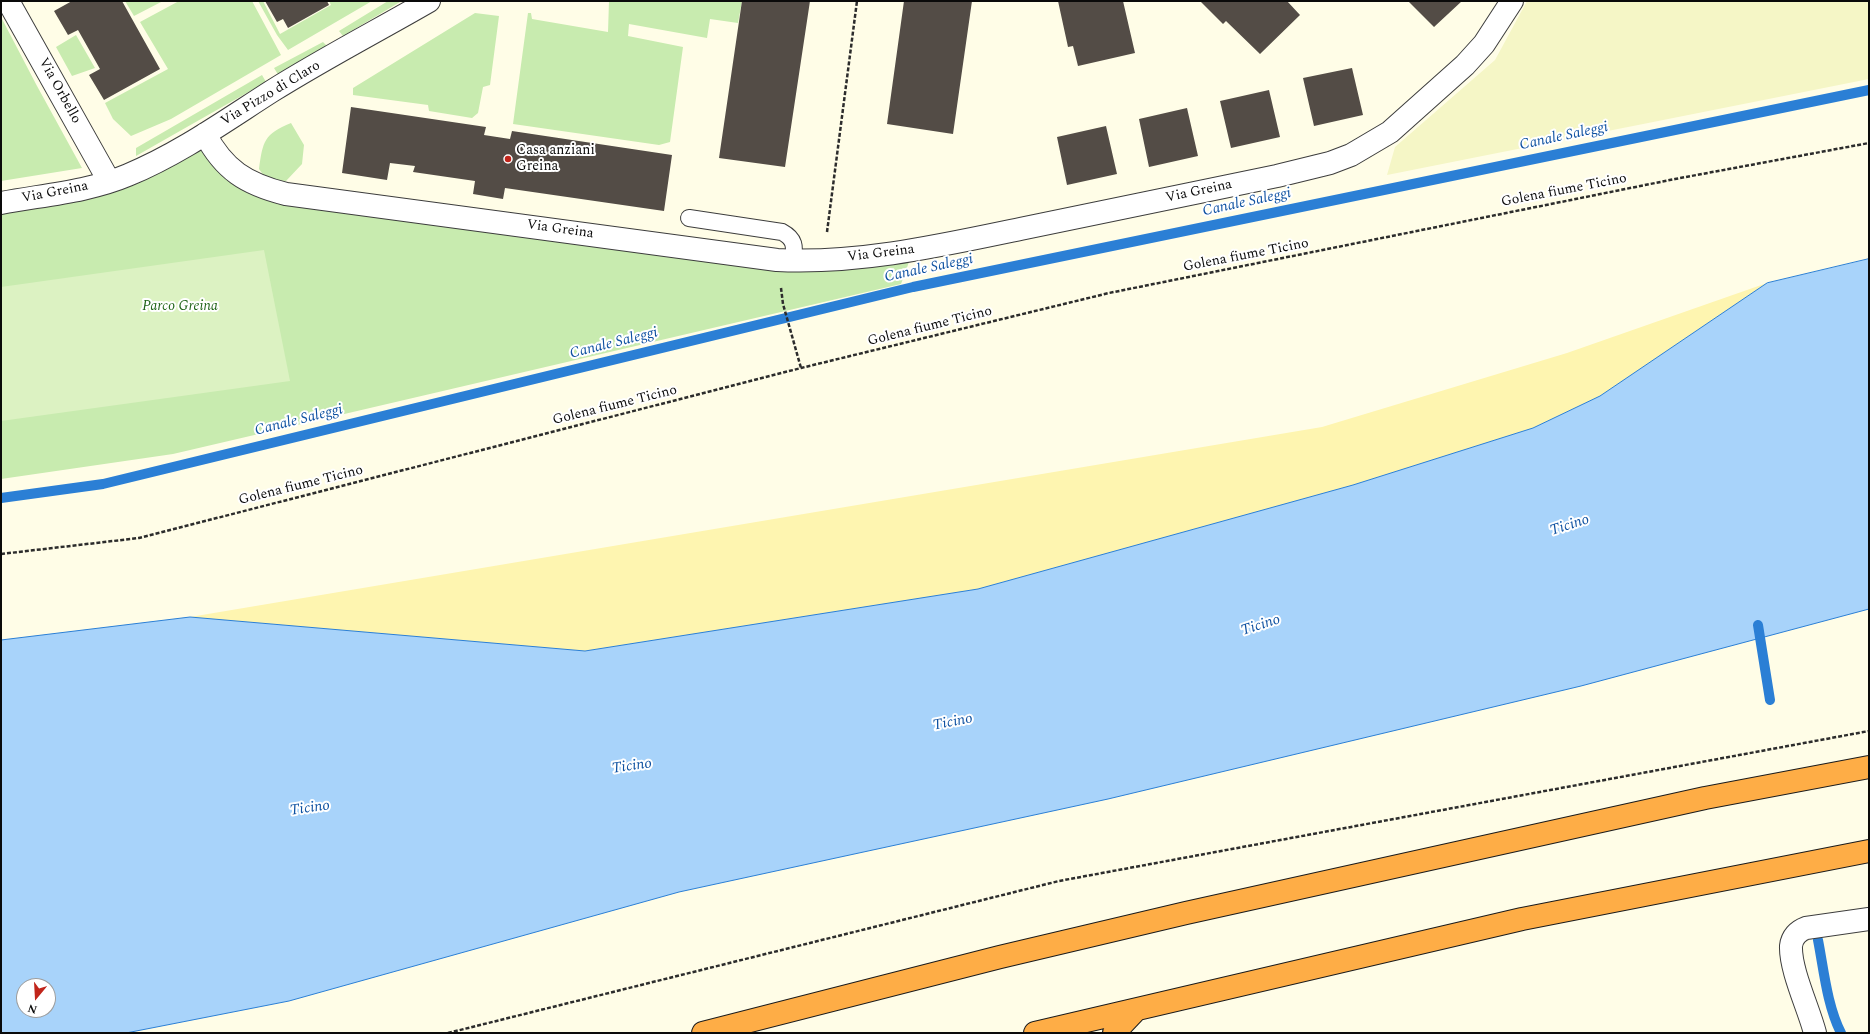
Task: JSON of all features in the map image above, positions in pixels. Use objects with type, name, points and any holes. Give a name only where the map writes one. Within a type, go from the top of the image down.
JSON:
[{"type":"highway","points":[[703,1033],[1000,957],[1186,913],[1706,798],[1869,767]]},
{"type":"highway","points":[[1035,1033],[1135,1011],[1522,919],[1869,851]]},
{"type":"highway","points":[[1114,1033],[1135,1011]]},
{"type":"street","name":"Via Orbello","points":[[8,1],[110,181]]},
{"type":"street","name":"Via Greina","points":[[205,134],[214,152],[230,169],[244,179],[267,189],[286,194],[794,260],[848,259],[913,251],[1277,176],[1330,163],[1351,155],[1390,132],[1464,65],[1484,44],[1512,1]]},
{"type":"street","name":"Via Pizzo di Claro","points":[[110,181],[151,164],[205,134],[273,90],[424,2]]},
{"type":"street","name":"Via Greina","points":[[1,203],[83,189],[110,181]]},
{"type":"street","points":[[1815,1033],[1793,961],[1791,946],[1794,937],[1798,931],[1806,928],[1869,919]]},
{"type":"lane","points":[[688,218],[782,232],[789,236],[793,242],[794,260]]},
{"type":"path","points":[[823,260],[857,1]]},
{"type":"path","name":"Golena fiume Ticino","points":[[1,554],[138,538],[801,368],[1110,294],[1675,179],[1869,143]]},
{"type":"path","points":[[783,304],[801,368]]},
{"type":"path","points":[[448,1033],[1059,880],[1869,730]]},
{"type":"green space","points":[[125,1],[163,1],[134,16]]},
{"type":"green space","points":[[179,1],[252,1],[281,55],[171,119],[131,136],[113,119],[105,103],[168,69],[140,22]]},
{"type":"green space","points":[[258,1],[263,1],[280,34],[331,5],[329,1],[372,1],[288,50],[277,35]]},
{"type":"green space","points":[[388,1],[400,2],[343,36],[339,31]]},
{"type":"green space","points":[[609,1],[742,1],[738,23],[710,19],[707,38],[629,24],[628,36],[683,47],[670,142],[659,145],[513,124],[528,13],[531,13],[532,19],[608,32]]},
{"type":"green space","points":[[1527,1],[1869,1],[1869,79],[1387,175],[1395,147],[1495,60]]},
{"type":"green space","points":[[475,13],[499,16],[490,85],[483,87],[478,113],[472,118],[429,111],[428,105],[353,95],[353,88]]},
{"type":"green space","points":[[1,17],[37,86],[82,168],[1,181]]},
{"type":"green space","points":[[76,35],[95,68],[72,76],[56,47]]},
{"type":"green space","points":[[323,42],[328,47],[279,76],[274,68]]},
{"type":"green space","points":[[262,75],[266,82],[136,156],[136,148]]},
{"type":"green space","points":[[291,123],[304,145],[302,164],[286,181],[267,180],[259,169],[266,140],[275,131]]},
{"type":"green space","name":"Parco Greina","points":[[205,134],[244,179],[717,251],[913,251],[901,284],[173,454],[1,479],[1,206],[109,181]]},
{"type":"green space","points":[[264,250],[290,381],[1,421],[1,287]]},
{"type":"sand","points":[[1767,283],[1600,396],[1533,428],[1353,485],[978,589],[585,651],[190,617],[1322,427],[1567,353]]},
{"type":"water","name":"Ticino","points":[[1869,259],[1869,609],[1581,686],[1108,799],[679,892],[289,1001],[126,1033],[1,1033],[1,640],[190,617],[585,651],[978,589],[1353,485],[1533,428],[1600,396],[1767,283]]},
{"type":"building","points":[[72,1],[122,1],[160,69],[104,100],[89,75],[100,69],[78,30],[68,35],[54,11]]},
{"type":"building","points":[[265,1],[327,1],[329,5],[288,28],[283,19],[277,22]]},
{"type":"building","points":[[742,1],[810,1],[785,167],[719,158]]},
{"type":"building","points":[[904,1],[972,1],[953,134],[887,124]]},
{"type":"building","points":[[1058,1],[1123,1],[1135,53],[1078,66],[1073,46],[1068,47]]},
{"type":"building","points":[[1200,1],[1287,1],[1300,15],[1260,54],[1226,21],[1223,24]]},
{"type":"building","points":[[1408,1],[1462,1],[1434,27]]},
{"type":"building","points":[[1352,68],[1363,115],[1314,126],[1303,78]]},
{"type":"building","points":[[1269,90],[1280,137],[1231,148],[1220,101]]},
{"type":"building","name":"Casa anziani Greina","points":[[351,107],[486,127],[484,135],[510,139],[512,131],[672,155],[664,211],[505,188],[503,199],[473,194],[475,181],[413,172],[415,166],[390,163],[387,180],[342,173]]},
{"type":"building","points":[[1187,108],[1198,156],[1149,167],[1139,119]]},
{"type":"building","points":[[1106,126],[1117,174],[1067,185],[1057,137]]},
{"type":"waterway","name":"Canale Saleggi","points":[[1,498],[103,484],[913,287],[1869,90]]},
{"type":"waterway","points":[[1758,625],[1770,700]]},
{"type":"waterway","points":[[1818,940],[1829,999],[1841,1033]]},
{"type":"place","name":"Casa anziani Greina","points":[[508,159]]}]
